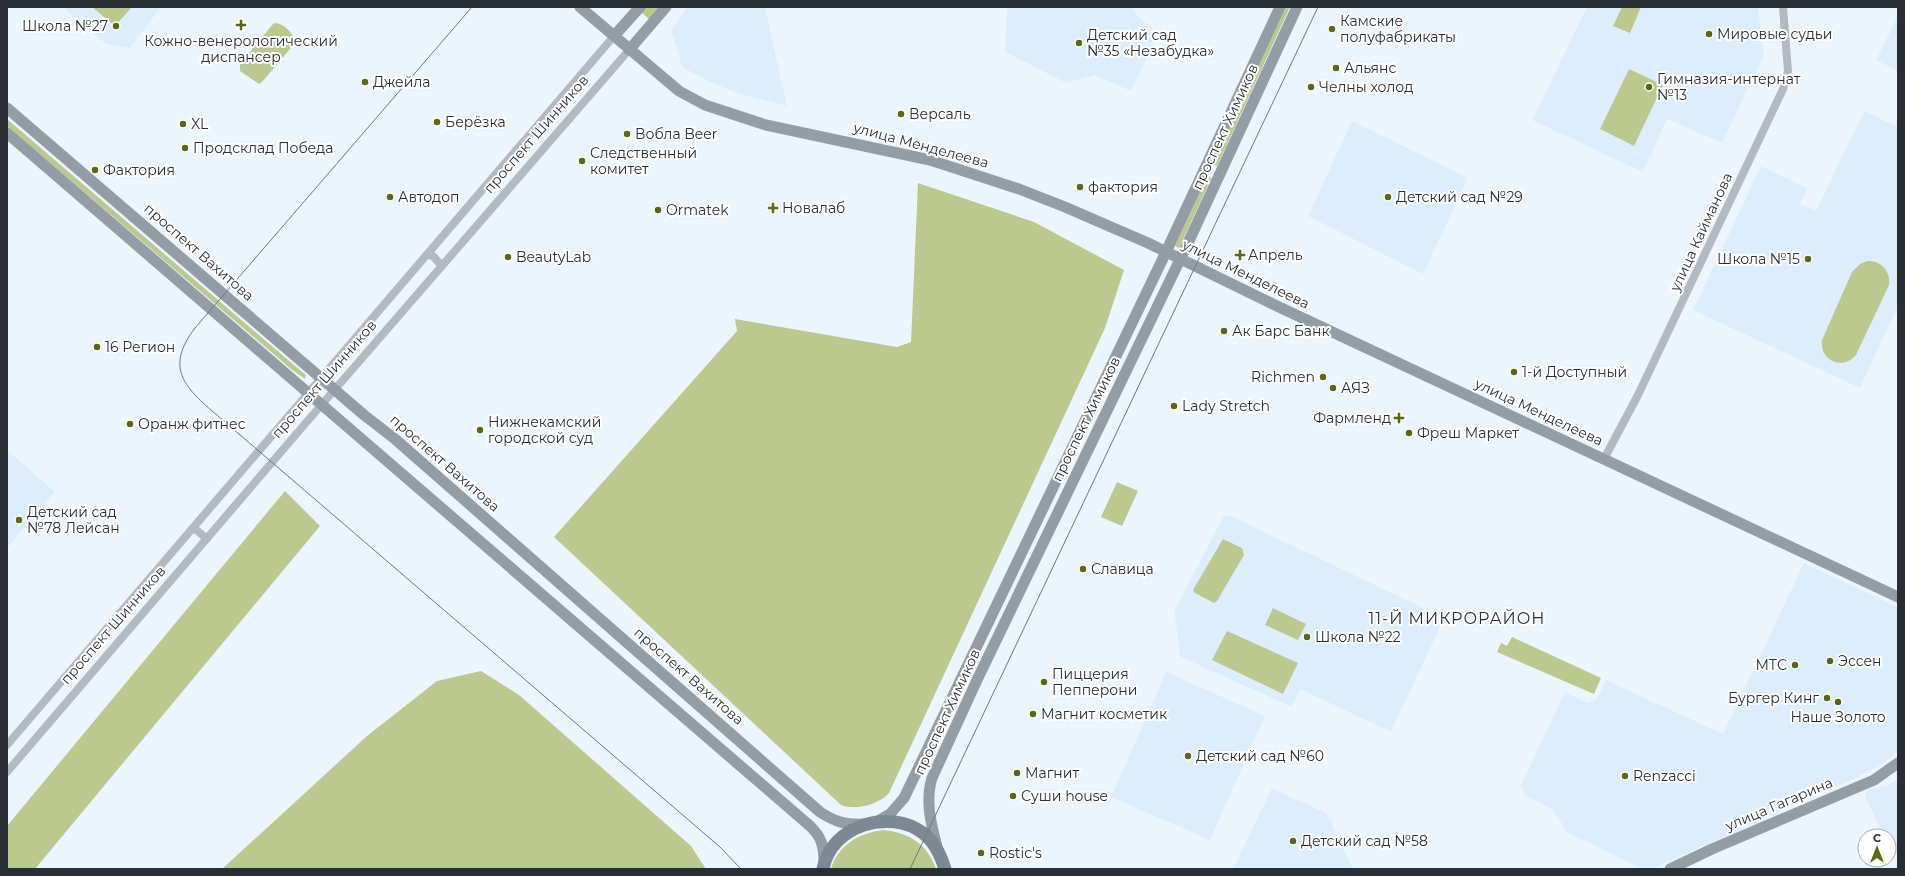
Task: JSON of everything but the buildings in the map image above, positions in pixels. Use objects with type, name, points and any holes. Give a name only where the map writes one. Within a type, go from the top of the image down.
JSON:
[{"type":"main road","name":"улица Менделеева","points":[[580,7],[678,91],[705,105],[766,125],[889,150],[957,168],[1019,189],[1065,207],[1166,252],[1898,597]]},
{"type":"main road","name":"проспект Шинников","points":[[614,36],[640,7]]},
{"type":"main road","name":"проспект Шинников","points":[[629,50],[666,7]]},
{"type":"main road","name":"проспект Химиков","points":[[873,822],[890,814],[904,798],[1082,424],[1166,252],[1198,180],[1280,7]]},
{"type":"main road","name":"проспект Химиков","points":[[938,850],[931,823],[928,802],[928,794],[932,778],[977,680],[1180,259],[1297,7]]},
{"type":"main road","points":[[631,17],[633,25],[639,30],[646,30]]},
{"type":"main road","name":"проспект Вахитова","points":[[7,108],[364,416],[395,439],[820,812],[830,819],[841,823],[854,825],[873,822],[895,822],[915,828],[926,836],[938,850],[945,869]]},
{"type":"main road","points":[[7,133],[818,833],[823,844],[823,867]]},
{"type":"main road","points":[[1198,180],[1206,173],[1212,173],[1214,179],[1213,189]]},
{"type":"main road","points":[[1082,424],[1097,430]]},
{"type":"main road","name":"улица Гагарина","points":[[1670,869],[1712,849],[1874,780],[1898,763]]},
{"type":"main road","points":[[823,867],[834,845],[842,837],[851,831],[873,822]]},
{"type":"street","name":"улица Кайманова","points":[[1604,459],[1638,395],[1783,89],[1788,71],[1782,7]]},
{"type":"street","name":"проспект Шинников","points":[[7,744],[194,528],[614,36]]},
{"type":"street","name":"проспект Шинников","points":[[7,772],[334,390],[629,50]]},
{"type":"street","points":[[428,255],[433,256],[442,266]]},
{"type":"street","points":[[194,528],[207,539]]},
{"type":"shaded area","name":"Школа №27","points":[[63,7],[161,7],[130,48],[106,44]]},
{"type":"shaded area","points":[[688,7],[765,7],[787,106],[737,93],[710,82],[682,67],[671,29]]},
{"type":"shaded area","name":"Детский сад №35 «Незабудка»","points":[[1007,7],[1131,7],[1135,10],[1135,14],[1156,32],[1157,35],[1131,91],[1095,75],[1066,83],[1005,52]]},
{"type":"shaded area","name":"Гимназия-интернат №13","points":[[1587,7],[1758,7],[1764,55],[1722,143],[1667,119],[1643,172],[1532,120]]},
{"type":"shaded area","points":[[1898,16],[1898,71],[1876,60]]},
{"type":"shaded area","name":"Школа №15","points":[[1864,111],[1898,127],[1898,306],[1860,388],[1693,310],[1761,166],[1807,188],[1800,204],[1816,211]]},
{"type":"shaded area","name":"Детский сад №29","points":[[1352,121],[1468,178],[1423,274],[1308,216]]},
{"type":"shaded area","name":"Детский сад №78 Лейсан","points":[[7,450],[55,492],[7,548]]},
{"type":"shaded area","name":"Школа №22","points":[[1229,515],[1444,618],[1391,732],[1300,689],[1292,707],[1181,657],[1174,612],[1223,517]]},
{"type":"shaded area","points":[[1804,563],[1898,607],[1898,750],[1896,753],[1878,767],[1851,780],[1651,869],[1644,869],[1568,833],[1553,810],[1525,795],[1521,785],[1562,698],[1567,694],[1588,703],[1597,699],[1606,680],[1723,734]]},
{"type":"shaded area","name":"Детский сад №60","points":[[1166,672],[1265,716],[1210,840],[1111,797]]},
{"type":"shaded area","points":[[1898,779],[1898,853],[1897,828],[1880,828],[1865,796],[1866,791],[1869,789],[1887,786]]},
{"type":"shaded area","name":"Детский сад №58","points":[[1272,788],[1326,813],[1353,869],[1233,869]]},
{"type":"green space","points":[[92,7],[132,7],[115,26]]},
{"type":"green space","points":[[646,7],[662,7],[650,20],[641,12]]},
{"type":"green space","points":[[1286,7],[1290,7],[1217,166],[1213,164]]},
{"type":"green space","points":[[1622,7],[1641,7],[1630,33],[1613,26]]},
{"type":"green space","points":[[276,23],[282,25],[292,33],[295,43],[259,84],[240,71],[240,64],[273,24]]},
{"type":"green space","points":[[1629,69],[1663,85],[1634,146],[1600,129]]},
{"type":"green space","points":[[7,119],[306,375],[305,379],[291,369],[7,126]]},
{"type":"green space","points":[[1207,177],[1211,179],[1179,248],[1175,246]]},
{"type":"green space","points":[[918,183],[1034,222],[1124,270],[1105,328],[889,793],[874,803],[860,807],[847,807],[841,805],[554,537],[737,331],[735,319],[897,347],[911,342]]},
{"type":"green space","points":[[1867,261],[1877,262],[1884,267],[1887,271],[1889,285],[1856,355],[1851,360],[1839,363],[1828,358],[1824,353],[1822,340],[1852,272],[1860,264]]},
{"type":"green space","points":[[1117,482],[1138,491],[1122,526],[1101,517]]},
{"type":"green space","points":[[285,491],[320,526],[35,869],[7,869],[7,826]]},
{"type":"green space","points":[[1223,539],[1242,548],[1244,555],[1217,601],[1214,603],[1195,593],[1193,590]]},
{"type":"green space","points":[[1273,608],[1306,624],[1298,640],[1265,625]]},
{"type":"green space","points":[[1227,631],[1298,663],[1283,694],[1212,660]]},
{"type":"green space","points":[[1512,637],[1601,678],[1594,694],[1497,652],[1501,643],[1507,646]]},
{"type":"green space","points":[[481,671],[519,695],[691,846],[706,869],[222,869],[367,736],[437,681]]},
{"type":"green space","points":[[883,830],[901,833],[916,841],[928,853],[936,869],[831,869],[834,861],[844,847],[858,837]]},
{"type":"tram line","points":[[472,7],[195,328],[186,341],[181,353],[181,373],[185,382],[192,391],[211,410],[720,847],[741,869]]},
{"type":"tram line","points":[[910,869],[1318,7]]},
{"type":"place","name":"Кожно-венерологический диспансер","points":[[241,25]]},
{"type":"place","name":"Школа №27","points":[[116,26]]},
{"type":"place","name":"Камские полуфабрикаты","points":[[1332,29]]},
{"type":"place","name":"Мировые судьи","points":[[1709,34]]},
{"type":"place","name":"Детский сад №35 «Незабудка»","points":[[1079,43]]},
{"type":"place","name":"Альянс","points":[[1336,68]]},
{"type":"place","name":"Джейла","points":[[365,82]]},
{"type":"place","name":"Челны холод","points":[[1311,87]]},
{"type":"place","name":"Гимназия-интернат №13","points":[[1649,87]]},
{"type":"place","name":"Версаль","points":[[901,114]]},
{"type":"place","name":"Берёзка","points":[[437,122]]},
{"type":"place","name":"XL","points":[[183,124]]},
{"type":"place","name":"Вобла Beer","points":[[627,134]]},
{"type":"place","name":"Продсклад Победа","points":[[185,148]]},
{"type":"place","name":"Следственный комитет","points":[[582,161]]},
{"type":"place","name":"Фактория","points":[[95,170]]},
{"type":"place","name":"фактория","points":[[1080,187]]},
{"type":"place","name":"Автодоп","points":[[390,197]]},
{"type":"place","name":"Детский сад №29","points":[[1388,197]]},
{"type":"place","name":"Новалаб","points":[[773,208]]},
{"type":"place","name":"Ormatek","points":[[658,210]]},
{"type":"place","name":"Апрель","points":[[1240,255]]},
{"type":"place","name":"BeautyLab","points":[[508,257]]},
{"type":"place","name":"Школа №15","points":[[1808,259]]},
{"type":"place","name":"Ак Барс Банк","points":[[1224,331]]},
{"type":"place","name":"16 Регион","points":[[97,347]]},
{"type":"place","name":"1-й Доступный","points":[[1514,372]]},
{"type":"place","name":"Richmen","points":[[1323,377]]},
{"type":"place","name":"АЯЗ","points":[[1333,388]]},
{"type":"place","name":"Lady Stretch","points":[[1174,406]]},
{"type":"place","name":"Фармленд","points":[[1399,418]]},
{"type":"place","name":"Оранж фитнес","points":[[130,424]]},
{"type":"place","name":"Нижнекамский городской суд","points":[[480,430]]},
{"type":"place","name":"Фреш Маркет","points":[[1409,433]]},
{"type":"place","name":"Детский сад №78 Лейсан","points":[[19,520]]},
{"type":"place","name":"Славица","points":[[1083,569]]},
{"type":"place","name":"Школа №22","points":[[1307,637]]},
{"type":"place","name":"Эссен","points":[[1830,661]]},
{"type":"place","name":"МТС","points":[[1795,665]]},
{"type":"place","name":"Пиццерия Пепперони","points":[[1044,682]]},
{"type":"place","name":"Бургер Кинг","points":[[1827,698]]},
{"type":"place","name":"Наше Золото","points":[[1838,702]]},
{"type":"place","name":"Магнит косметик","points":[[1033,714]]},
{"type":"place","name":"Детский сад №60","points":[[1188,756]]},
{"type":"place","name":"Магнит","points":[[1017,773]]},
{"type":"place","name":"Renzacci","points":[[1625,776]]},
{"type":"place","name":"Суши house","points":[[1013,796]]},
{"type":"place","name":"Детский сад №58","points":[[1293,841]]},
{"type":"place","name":"Rostic's","points":[[981,853]]},
{"type":"district","name":"11-Й МИКРОРАЙОН","points":[[1457,618]]}]
